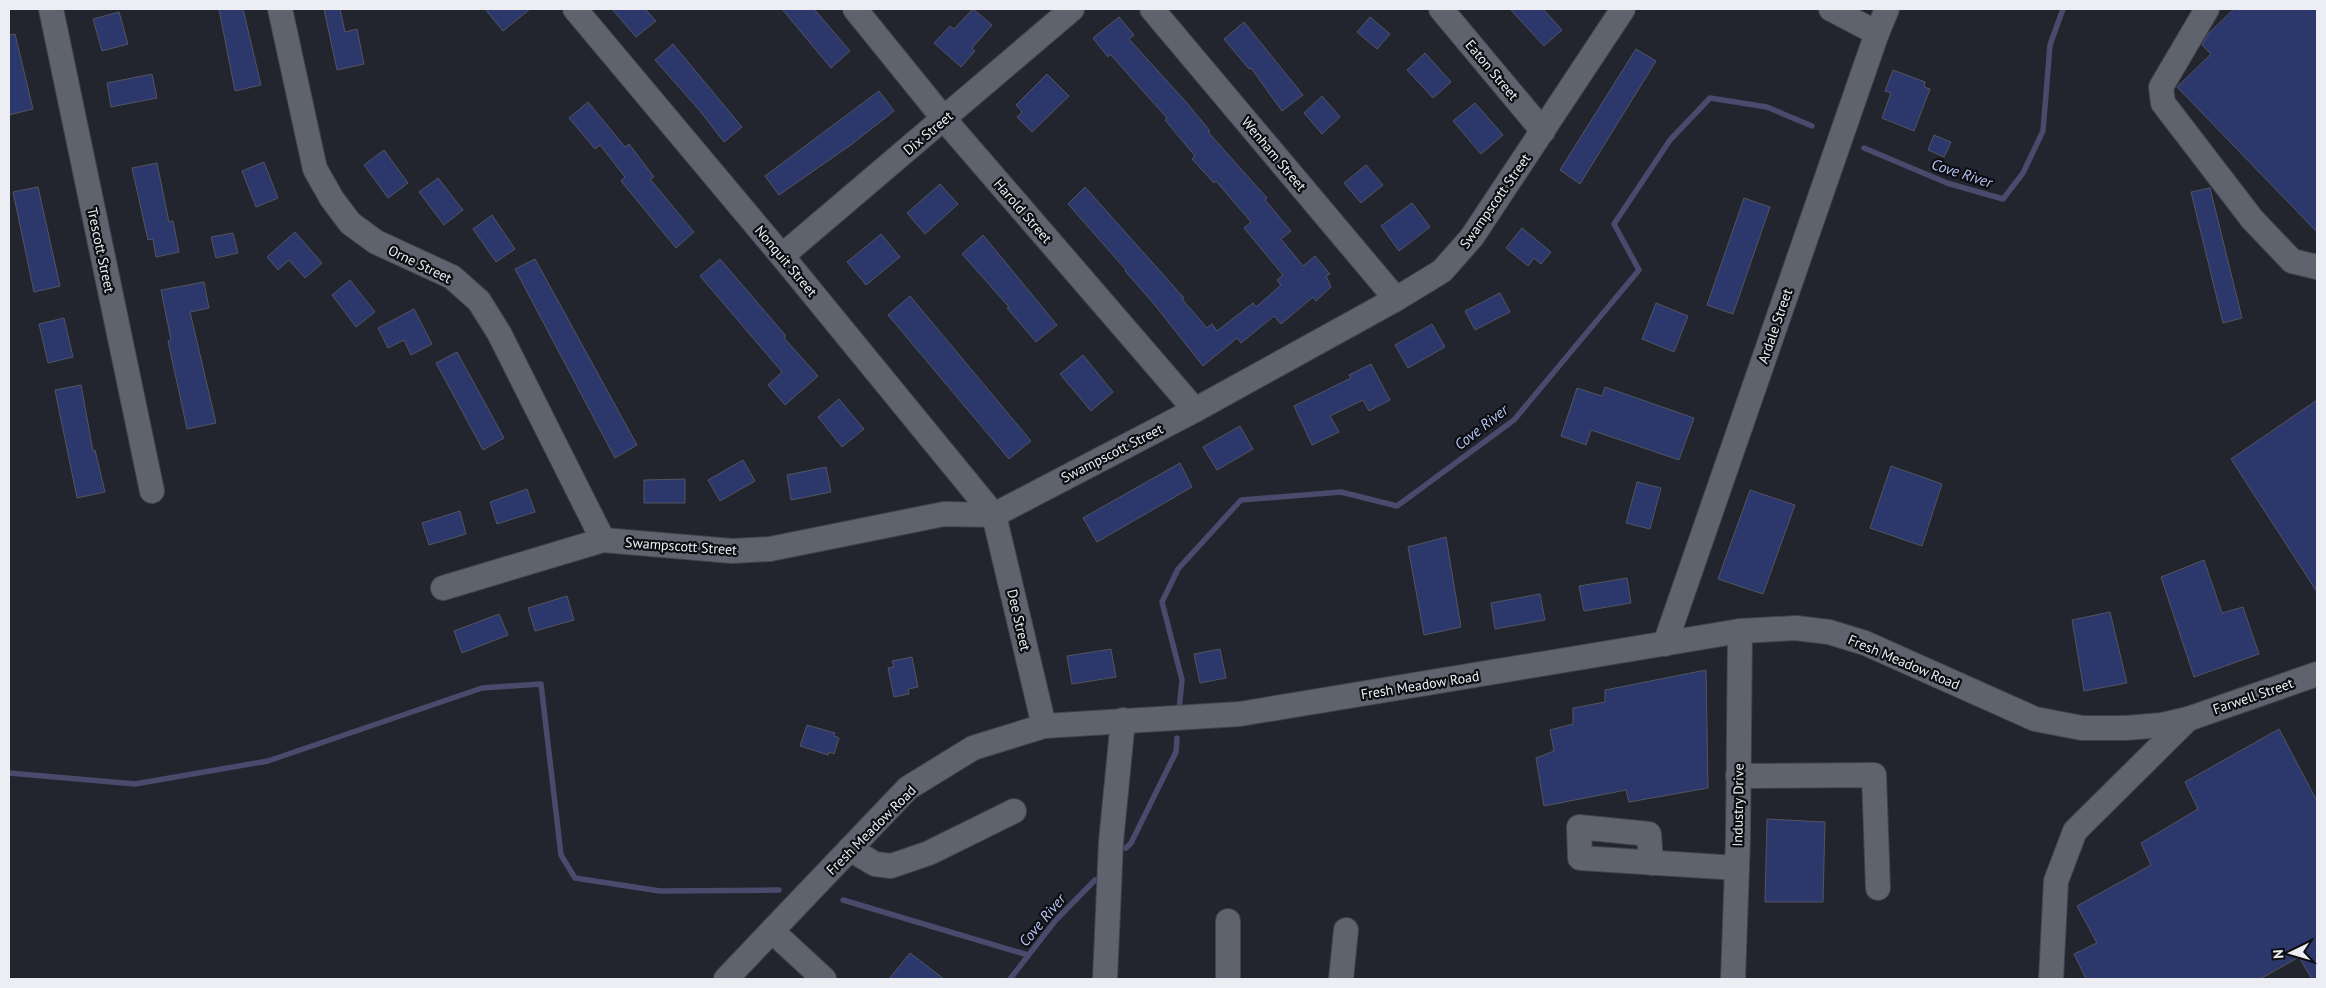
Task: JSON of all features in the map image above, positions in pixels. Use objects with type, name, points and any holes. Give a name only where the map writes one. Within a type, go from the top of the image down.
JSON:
[{"type":"street","name":"Trescott Street","points":[[51,9],[152,491]]},
{"type":"street","name":"Orne Street","points":[[280,9],[313,160],[332,199],[350,223],[376,242],[452,277],[478,301],[499,333],[603,540]]},
{"type":"street","name":"Nonquit Street","points":[[575,9],[782,256],[994,515]]},
{"type":"street","name":"Harold Street","points":[[855,9],[944,119],[1195,410]]},
{"type":"street","name":"Dix Street","points":[[782,256],[1072,9]]},
{"type":"street","name":"Wenham Street","points":[[1152,9],[1396,299]]},
{"type":"street","name":"Eaton Street","points":[[1441,9],[1543,131]]},
{"type":"street","name":"Swampscott Street","points":[[443,588],[603,540],[732,551],[760,549],[944,514],[994,515],[1195,410],[1442,272],[1472,237],[1623,9]]},
{"type":"street","points":[[1831,9],[1877,33]]},
{"type":"street","name":"Ardale Street","points":[[1665,644],[1877,33],[1887,9]]},
{"type":"street","points":[[2207,9],[2161,87],[2163,103],[2252,219],[2265,233],[2292,261],[2317,267]]},
{"type":"street","name":"Dee Street","points":[[994,515],[1044,726]]},
{"type":"street","name":"Fresh Meadow Road","points":[[726,979],[908,788],[973,748],[1044,726],[1240,714],[1740,631],[1796,628],[1865,642],[2035,719],[2082,728],[2126,728],[2162,725],[2188,719]]},
{"type":"street","name":"Industry Drive","points":[[1733,979],[1737,868],[1740,631]]},
{"type":"street","name":"Farwell Street","points":[[2188,719],[2317,674]]},
{"type":"street","points":[[2051,979],[2056,881],[2075,831],[2188,719]]},
{"type":"street","points":[[1105,979],[1111,842],[1123,720]]},
{"type":"street","points":[[1738,776],[1874,774],[1878,888]]},
{"type":"street","points":[[850,849],[875,864],[891,866],[928,853],[1014,811]]},
{"type":"street","points":[[1651,863],[1737,868]]},
{"type":"street","points":[[1228,921],[1228,979]]},
{"type":"street","points":[[1341,979],[1346,930]]},
{"type":"street","points":[[772,931],[824,979]]},
{"type":"building","points":[[219,9],[243,9],[261,85],[235,91]]},
{"type":"building","points":[[324,9],[340,9],[345,32],[357,29],[364,64],[337,70]]},
{"type":"building","points":[[485,9],[530,9],[503,31]]},
{"type":"building","points":[[612,9],[645,9],[656,21],[636,37]]},
{"type":"building","points":[[782,9],[814,9],[850,51],[831,68]]},
{"type":"building","points":[[973,9],[992,25],[972,48],[975,51],[961,67],[934,43],[950,26],[954,29]]},
{"type":"building","points":[[1510,9],[1543,9],[1562,30],[1544,46]]},
{"type":"building","points":[[2234,9],[2317,9],[2317,232],[2177,87],[2211,54],[2202,45],[2208,34]]},
{"type":"building","points":[[119,12],[128,44],[102,51],[93,19]]},
{"type":"building","points":[[1119,17],[1134,35],[1129,39],[1186,102],[1210,131],[1208,132],[1267,198],[1265,200],[1291,231],[1281,239],[1303,266],[1315,256],[1330,274],[1326,276],[1331,287],[1316,301],[1313,297],[1281,324],[1274,316],[1241,343],[1237,338],[1203,366],[1126,270],[1068,204],[1085,187],[1184,298],[1182,299],[1207,328],[1212,324],[1217,331],[1253,303],[1256,307],[1281,285],[1277,280],[1283,275],[1244,228],[1251,222],[1216,181],[1214,183],[1192,159],[1195,156],[1165,120],[1167,118],[1110,54],[1108,57],[1093,38]]},
{"type":"building","points":[[1370,17],[1390,34],[1377,49],[1357,32]]},
{"type":"building","points":[[1244,22],[1303,95],[1282,111],[1251,68],[1249,69],[1224,39]]},
{"type":"building","points":[[15,34],[33,109],[9,115],[9,35]]},
{"type":"building","points":[[673,44],[742,127],[724,142],[700,111],[655,60]]},
{"type":"building","points":[[1636,49],[1656,61],[1580,184],[1560,170]]},
{"type":"building","points":[[1425,53],[1451,82],[1433,98],[1407,70]]},
{"type":"building","points":[[1893,70],[1925,82],[1924,87],[1930,89],[1914,131],[1882,118],[1891,93],[1885,91]]},
{"type":"building","points":[[152,74],[157,98],[111,107],[107,83]]},
{"type":"building","points":[[1047,74],[1069,96],[1032,132],[1017,117],[1022,112],[1016,105]]},
{"type":"building","points":[[879,91],[894,111],[852,144],[779,195],[765,176]]},
{"type":"building","points":[[1322,96],[1340,117],[1322,134],[1304,113]]},
{"type":"building","points":[[588,102],[625,147],[629,144],[654,177],[650,179],[694,232],[676,248],[621,181],[625,177],[600,145],[595,149],[569,118]]},
{"type":"building","points":[[1475,103],[1503,135],[1481,154],[1453,121]]},
{"type":"building","points":[[1934,135],[1951,142],[1944,157],[1928,150]]},
{"type":"building","points":[[384,150],[408,183],[388,198],[364,165]]},
{"type":"building","points":[[264,162],[278,198],[256,207],[242,171]]},
{"type":"building","points":[[157,163],[169,222],[173,221],[179,252],[156,257],[153,239],[148,240],[132,168]]},
{"type":"building","points":[[1366,165],[1383,185],[1361,203],[1344,183]]},
{"type":"building","points":[[438,178],[463,210],[444,225],[419,192]]},
{"type":"building","points":[[940,184],[958,204],[925,234],[907,213]]},
{"type":"building","points":[[38,187],[60,286],[34,292],[13,192]]},
{"type":"building","points":[[2210,188],[2242,318],[2223,323],[2191,192]]},
{"type":"building","points":[[1744,198],[1770,207],[1733,314],[1707,305]]},
{"type":"building","points":[[1412,203],[1430,227],[1399,251],[1381,226]]},
{"type":"building","points":[[492,215],[515,249],[496,262],[473,229]]},
{"type":"building","points":[[1522,228],[1551,252],[1541,264],[1534,258],[1528,266],[1506,248]]},
{"type":"building","points":[[295,232],[322,263],[305,278],[289,260],[278,270],[267,257]]},
{"type":"building","points":[[233,233],[238,253],[216,258],[211,237]]},
{"type":"building","points":[[881,234],[900,257],[866,285],[847,262]]},
{"type":"building","points":[[983,235],[1057,325],[1036,342],[1007,308],[1009,307],[962,254]]},
{"type":"building","points":[[535,259],[637,445],[615,458],[515,269]]},
{"type":"building","points":[[720,259],[786,336],[784,338],[818,376],[785,405],[768,385],[782,372],[700,276]]},
{"type":"building","points":[[350,280],[375,312],[356,327],[332,295]]},
{"type":"building","points":[[204,282],[209,308],[190,312],[216,423],[187,429],[168,341],[171,340],[161,290]]},
{"type":"building","points":[[1500,293],[1510,312],[1475,330],[1465,311]]},
{"type":"building","points":[[910,296],[1031,441],[1009,459],[888,315]]},
{"type":"building","points":[[1656,303],[1688,316],[1674,352],[1642,339]]},
{"type":"building","points":[[414,309],[432,344],[411,355],[404,340],[388,348],[378,328]]},
{"type":"building","points":[[64,318],[73,357],[48,363],[39,324]]},
{"type":"building","points":[[1432,324],[1445,347],[1408,368],[1395,345]]},
{"type":"building","points":[[457,352],[504,438],[483,450],[436,363]]},
{"type":"building","points":[[1083,355],[1113,392],[1091,411],[1060,374]]},
{"type":"building","points":[[1371,364],[1390,400],[1369,411],[1363,400],[1330,416],[1339,432],[1312,445],[1294,406],[1351,378],[1349,375]]},
{"type":"building","points":[[81,385],[93,451],[95,450],[105,492],[77,498],[55,390]]},
{"type":"building","points":[[1605,387],[1694,418],[1679,460],[1591,430],[1586,445],[1561,436],[1577,388],[1602,396]]},
{"type":"building","points":[[839,399],[864,429],[842,447],[818,417]]},
{"type":"building","points":[[2317,400],[2317,592],[2231,459]]},
{"type":"building","points":[[1240,426],[1253,449],[1217,470],[1203,447]]},
{"type":"building","points":[[743,460],[755,481],[720,501],[708,480]]},
{"type":"building","points":[[1180,463],[1192,487],[1097,542],[1083,518]]},
{"type":"building","points":[[1891,466],[1942,484],[1922,546],[1870,528]]},
{"type":"building","points":[[826,467],[831,492],[791,500],[787,475]]},
{"type":"building","points":[[685,479],[685,503],[644,503],[644,480]]},
{"type":"building","points":[[1637,482],[1661,488],[1650,529],[1626,523]]},
{"type":"building","points":[[527,489],[535,512],[497,524],[490,502]]},
{"type":"building","points":[[1750,490],[1795,505],[1763,594],[1718,579]]},
{"type":"building","points":[[460,511],[466,534],[429,545],[422,523]]},
{"type":"building","points":[[1446,537],[1461,627],[1424,635],[1408,547]]},
{"type":"building","points":[[2204,560],[2222,613],[2243,607],[2259,654],[2194,677],[2161,577]]},
{"type":"building","points":[[1627,578],[1631,603],[1584,611],[1579,586]]},
{"type":"building","points":[[1540,594],[1545,620],[1495,629],[1491,603]]},
{"type":"building","points":[[567,596],[574,620],[535,631],[528,608]]},
{"type":"building","points":[[2110,612],[2127,683],[2084,691],[2072,620]]},
{"type":"building","points":[[499,614],[508,635],[462,653],[454,631]]},
{"type":"building","points":[[1111,649],[1116,677],[1072,684],[1067,656]]},
{"type":"building","points":[[1220,649],[1226,678],[1200,683],[1194,654]]},
{"type":"building","points":[[912,657],[918,687],[908,689],[909,694],[894,697],[888,668],[894,667],[892,661]]},
{"type":"building","points":[[1706,670],[1708,788],[1629,802],[1626,790],[1544,806],[1536,758],[1554,751],[1550,730],[1573,724],[1573,708],[1605,702],[1605,690]]},
{"type":"building","points":[[807,725],[835,733],[834,736],[839,738],[834,754],[829,752],[828,755],[800,746]]},
{"type":"building","points":[[2279,729],[2317,801],[2317,979],[2312,979],[2299,957],[2260,979],[2086,979],[2074,954],[2097,943],[2077,906],[2151,865],[2141,843],[2198,809],[2185,782]]},
{"type":"building","points":[[1767,819],[1825,822],[1823,902],[1765,902]]},
{"type":"building","points":[[910,953],[944,979],[889,979]]},
{"type":"waterway","name":"Cove River","points":[[1864,148],[1947,183],[2003,199],[2023,173],[2043,131],[2050,45],[2063,9]]},
{"type":"waterway","name":"Cove River","points":[[1179,710],[1182,680],[1162,602],[1178,569],[1241,500],[1341,492],[1397,506],[1514,420],[1639,270],[1614,224],[1670,140],[1710,98],[1767,107],[1812,126]]},
{"type":"waterway","points":[[9,773],[135,784],[268,761],[482,688],[541,684],[561,855],[575,878],[660,891],[779,890]]},
{"type":"waterway","name":"Cove River","points":[[1126,848],[1131,843],[1176,752],[1177,738]]},
{"type":"waterway","name":"Cove River","points":[[1010,979],[1055,921],[1095,880]]},
{"type":"waterway","points":[[843,900],[1028,955]]}]
